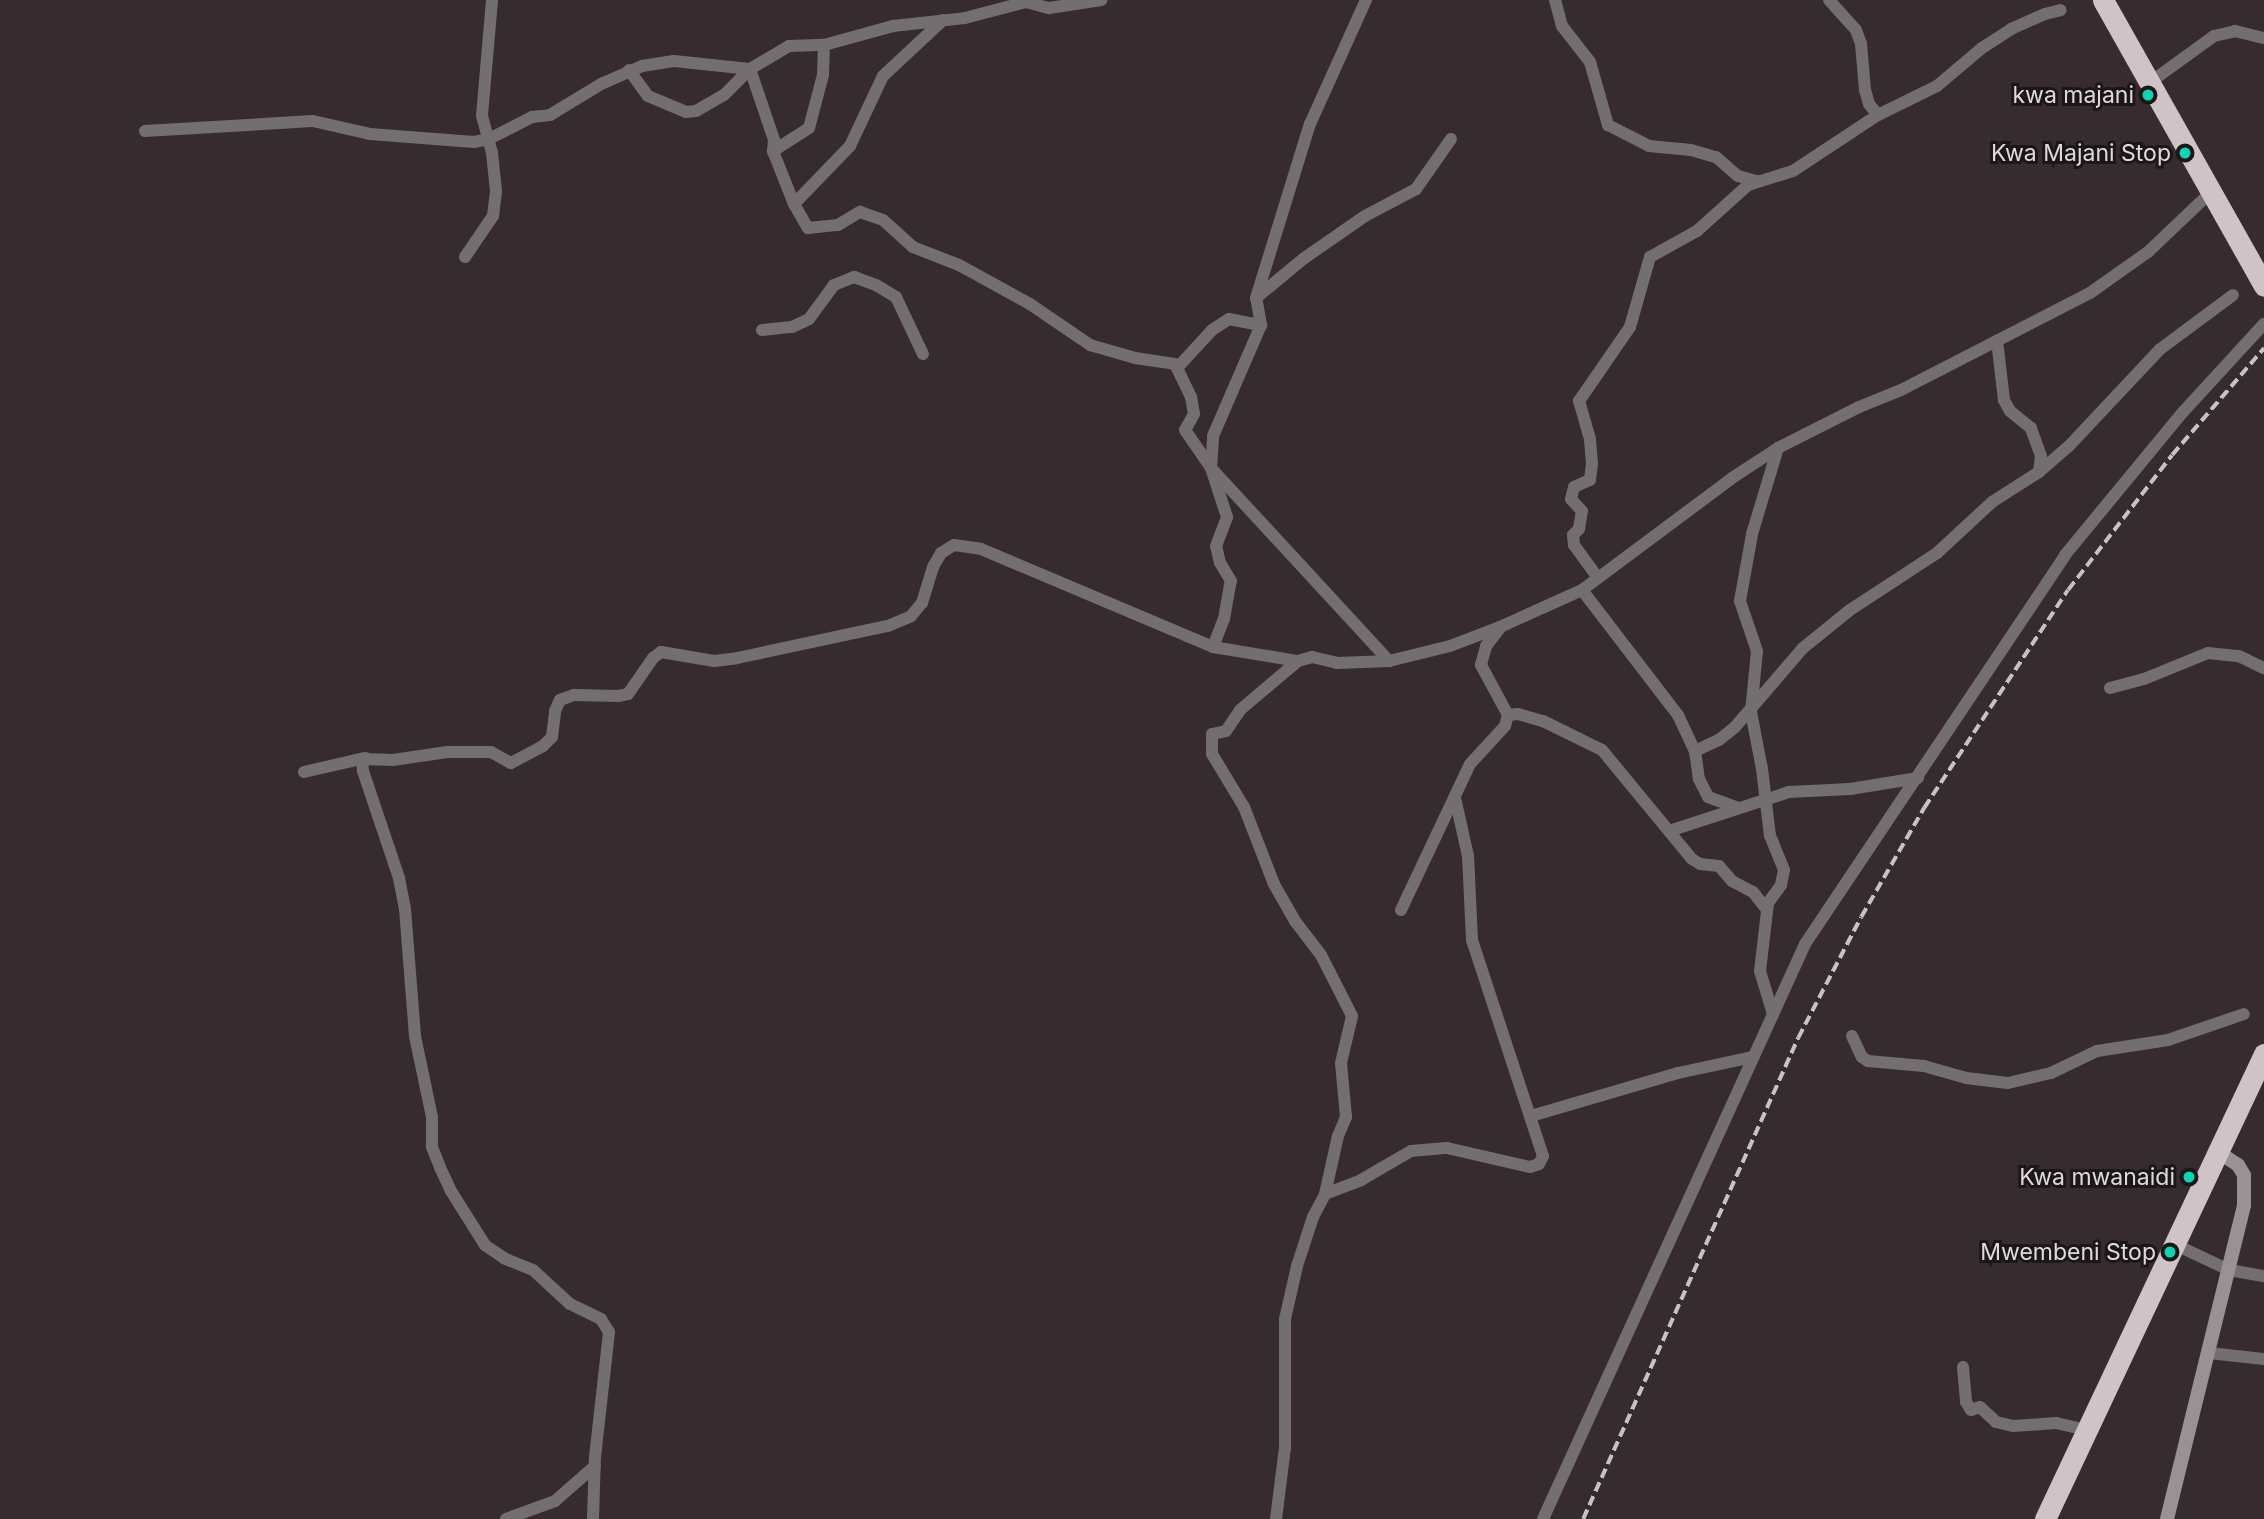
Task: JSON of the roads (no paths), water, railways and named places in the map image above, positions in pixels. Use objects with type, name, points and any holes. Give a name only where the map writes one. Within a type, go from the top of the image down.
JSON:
[{"type":"highway","points":[[2103,0],[2264,286]]},
{"type":"highway","points":[[2045,1519],[2264,1054]]},
{"type":"street","points":[[464,257],[493,216],[496,191],[492,153],[482,115],[492,0]]},
{"type":"street","points":[[629,70],[648,96],[686,112],[696,111],[724,95],[750,69],[789,46],[824,45],[893,26],[994,12],[1026,2],[1049,8],[1101,0]]},
{"type":"street","points":[[1213,647],[1230,596],[1231,581],[1220,563],[1216,546],[1227,517],[1212,468],[1216,424],[1261,324],[1256,298],[1311,124],[1366,0]]},
{"type":"street","points":[[1555,0],[1562,26],[1590,62],[1608,125],[1649,146],[1691,150],[1716,157],[1738,176],[1757,181]]},
{"type":"street","points":[[1829,0],[1856,30],[1861,44],[1869,104],[1878,115]]},
{"type":"street","points":[[1598,578],[1574,545],[1573,535],[1579,529],[1582,511],[1571,499],[1574,487],[1590,480],[1592,463],[1590,439],[1579,401],[1630,327],[1650,257],[1697,231],[1757,181],[1793,171],[1878,115],[1937,86],[1982,48],[2011,29],[2061,10]]},
{"type":"street","points":[[794,204],[850,146],[883,76],[943,20]]},
{"type":"street","points":[[2149,83],[2214,36],[2235,31],[2264,38]]},
{"type":"street","points":[[773,151],[809,128],[823,75],[824,45]]},
{"type":"street","points":[[145,131],[313,121],[370,134],[474,142],[489,139],[532,117],[550,115],[629,70],[674,61],[750,69]]},
{"type":"street","points":[[750,69],[774,140],[773,151],[794,204],[808,228],[814,230],[838,225],[860,212],[883,220],[913,247],[959,265],[1030,304],[1090,345],[1178,367]]},
{"type":"street","points":[[1256,298],[1303,259],[1365,216],[1416,189],[1451,139]]},
{"type":"street","points":[[1276,1519],[1284,1448],[1285,1319],[1297,1266],[1313,1217],[1325,1194],[1338,1136],[1346,1117],[1341,1063],[1352,1016],[1321,955],[1279,894],[1244,807],[1212,754],[1212,734],[1226,731],[1240,710],[1298,662],[1312,657],[1338,663],[1388,661],[1450,646],[1582,590],[1732,478],[1779,448],[2058,311],[2125,270],[2211,192]]},
{"type":"street","points":[[762,330],[792,327],[809,318],[834,285],[854,277],[876,285],[896,297],[923,354]]},
{"type":"street","points":[[1695,751],[1719,740],[1751,712],[1802,648],[1850,610],[1937,553],[1992,502],[2039,472],[2069,446],[2159,350],[2233,295]]},
{"type":"street","points":[[1178,367],[1212,330],[1229,319],[1261,324]]},
{"type":"street","points":[[1543,1519],[1805,944],[2065,555],[2183,412],[2264,324]]},
{"type":"street","points":[[1997,340],[2004,400],[2010,411],[2031,428],[2041,456],[2039,472]]},
{"type":"street","points":[[1178,367],[1194,414],[1185,430],[1212,468],[1388,661]]},
{"type":"street","points":[[1773,1014],[1760,971],[1769,898],[1781,885],[1784,870],[1770,836],[1767,799],[1751,712],[1757,651],[1740,601],[1752,534],[1779,448]]},
{"type":"street","points":[[304,772],[365,758],[393,760],[447,752],[491,752],[511,763],[548,742],[554,733],[555,711],[560,699],[574,695],[628,694],[643,670],[661,652],[714,661],[737,658],[888,626],[911,616],[922,603],[933,566],[941,553],[954,545],[981,549],[1213,647],[1298,662]]},
{"type":"street","points":[[1582,590],[1678,715],[1695,751],[1699,779],[1708,797],[1736,807]]},
{"type":"street","points":[[1401,910],[1470,764],[1505,726],[1508,715],[1481,665],[1486,646],[1500,627]]},
{"type":"street","points":[[2110,688],[2144,679],[2208,653],[2239,656],[2264,668]]},
{"type":"street","points":[[1508,715],[1518,714],[1543,721],[1602,750],[1692,859],[1700,864],[1719,866],[1732,881],[1753,892],[1767,910]]},
{"type":"street","points":[[365,758],[362,766],[399,878],[405,909],[415,1036],[432,1117],[432,1147],[451,1191],[485,1245],[504,1258],[533,1270],[570,1304],[596,1315],[607,1327],[609,1339],[595,1466],[593,1519]]},
{"type":"street","points":[[1670,831],[1736,807],[1804,789],[1850,789],[1918,778]]},
{"type":"street","points":[[1325,1194],[1361,1180],[1411,1151],[1447,1148],[1530,1167],[1539,1164],[1543,1156],[1472,940],[1468,856],[1455,798]]},
{"type":"street","points":[[1852,1036],[1862,1057],[1868,1061],[1924,1066],[1966,1078],[2008,1083],[2051,1073],[2097,1051],[2168,1041],[2244,1014]]},
{"type":"street","points":[[1531,1116],[1678,1073],[1753,1057]]},
{"type":"street","points":[[2167,1519],[2240,1227],[2244,1175],[2238,1165],[2218,1152]]},
{"type":"street","points":[[2174,1244],[2229,1270],[2264,1276]]},
{"type":"street","points":[[2209,1353],[2264,1359]]},
{"type":"street","points":[[1963,1367],[1964,1391],[1971,1410],[1980,1407],[1996,1422],[2014,1426],[2056,1423],[2087,1430]]},
{"type":"street","points":[[506,1519],[555,1501],[595,1466]]},
{"type":"railway","points":[[1583,1519],[1798,1038],[1861,917],[1924,808],[2068,590],[2172,455],[2264,348]]},
{"type":"place","name":"kwa majani","points":[[2148,95]]},
{"type":"place","name":"Kwa Majani Stop","points":[[2185,153]]},
{"type":"place","name":"Kwa mwanaidi","points":[[2189,1177]]},
{"type":"place","name":"Mwembeni Stop","points":[[2170,1252]]}]
